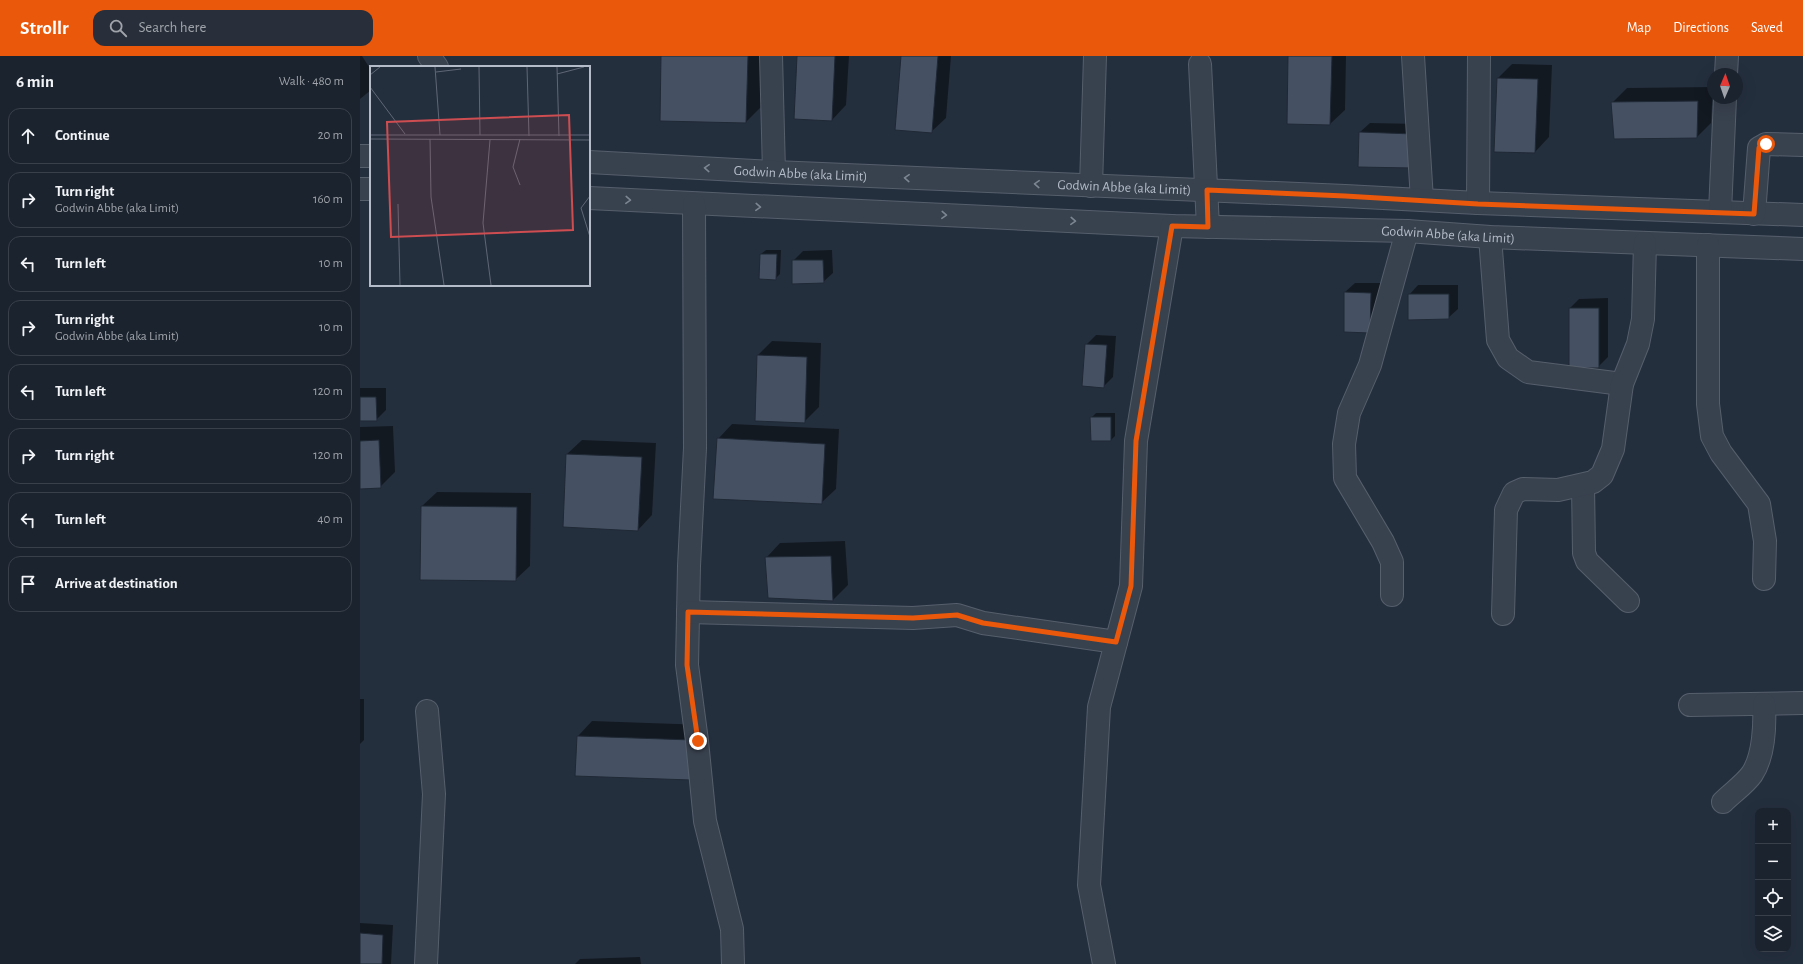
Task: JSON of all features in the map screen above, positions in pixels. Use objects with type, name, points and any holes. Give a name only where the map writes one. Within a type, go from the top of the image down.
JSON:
[{"type":"street","points":[[429,56],[436,66]]},
{"type":"street","points":[[771,56],[774,172]]},
{"type":"street","points":[[1091,186],[1095,56]]},
{"type":"street","points":[[1413,56],[1422,200]]},
{"type":"street","points":[[1478,204],[1479,56]]},
{"type":"street","points":[[1726,68],[1727,56]]},
{"type":"street","points":[[1200,64],[1208,227]]},
{"type":"street","points":[[1720,212],[1725,104]]},
{"type":"street","points":[[1754,214],[1759,148],[1766,144],[1803,145]]},
{"type":"street","name":"Godwin Abbe (aka Limit)","points":[[590,162],[774,172],[1422,200],[1478,204],[1803,215]]},
{"type":"street","name":"Godwin Abbe (aka Limit)","points":[[590,198],[1172,226],[1407,231],[1490,237],[1803,249]]},
{"type":"street","points":[[694,204],[695,448],[689,566],[687,665],[698,741],[705,821],[732,929],[733,964]]},
{"type":"street","points":[[1104,964],[1089,885],[1099,707],[1131,586],[1136,441],[1172,226]]},
{"type":"street","points":[[1392,595],[1392,562],[1383,542],[1345,478],[1344,444],[1349,413],[1370,365],[1407,231]]},
{"type":"street","points":[[1490,237],[1498,340],[1508,358],[1528,372],[1622,384]]},
{"type":"street","points":[[1503,614],[1506,510],[1514,494],[1523,489],[1558,490],[1593,482],[1602,475],[1613,449],[1622,384],[1638,344],[1643,319],[1645,243]]},
{"type":"street","points":[[1708,245],[1708,404],[1712,436],[1721,453],[1759,504],[1765,541],[1764,579]]},
{"type":"street","points":[[1583,485],[1584,553],[1587,562],[1628,601]]},
{"type":"street","points":[[688,612],[913,618],[957,615],[983,623],[1116,642]]},
{"type":"street","points":[[1690,705],[1803,703]]},
{"type":"street","points":[[1723,802],[1752,774],[1759,758],[1764,736],[1764,704]]},
{"type":"street","points":[[426,711],[434,794],[426,964]]},
{"type":"building","points":[[661,56],[748,56],[746,123],[660,121]]},
{"type":"building","points":[[797,56],[835,56],[832,121],[794,119]]},
{"type":"building","points":[[901,56],[938,56],[932,133],[895,130]]},
{"type":"building","points":[[1288,56],[1332,56],[1330,125],[1287,124]]},
{"type":"building","points":[[1497,78],[1538,79],[1535,153],[1494,152]]},
{"type":"building","points":[[1698,101],[1697,138],[1614,139],[1611,102]]},
{"type":"building","points":[[1359,132],[1413,134],[1412,168],[1358,167]]},
{"type":"building","points":[[760,254],[777,254],[776,280],[759,279]]},
{"type":"building","points":[[792,260],[823,260],[824,283],[792,284]]},
{"type":"building","points":[[1344,292],[1371,293],[1370,333],[1344,332]]},
{"type":"building","points":[[1408,294],[1449,294],[1449,319],[1408,320]]},
{"type":"building","points":[[1569,308],[1599,308],[1599,368],[1569,368]]},
{"type":"building","points":[[1085,344],[1107,345],[1104,388],[1082,386]]},
{"type":"building","points":[[757,355],[807,357],[805,423],[755,421]]},
{"type":"building","points":[[360,397],[376,397],[377,421],[360,421]]},
{"type":"building","points":[[1090,417],[1111,417],[1111,441],[1091,441]]},
{"type":"building","points":[[717,438],[825,444],[822,504],[713,499]]},
{"type":"building","points":[[379,440],[381,488],[360,489],[360,441]]},
{"type":"building","points":[[566,454],[642,457],[638,531],[563,527]]},
{"type":"building","points":[[421,506],[517,507],[516,581],[420,580]]},
{"type":"building","points":[[831,556],[833,601],[768,598],[765,557]]},
{"type":"building","points":[[577,736],[692,740],[691,780],[575,776]]},
{"type":"building","points":[[360,933],[383,935],[382,964],[360,964]]},
{"type":"route","points":[[698,741],[687,665],[688,612],[913,618],[957,615],[983,623],[1116,642],[1131,586],[1136,441],[1172,226],[1208,227],[1207,190],[1478,204],[1754,214],[1759,148],[1766,144]]}]
